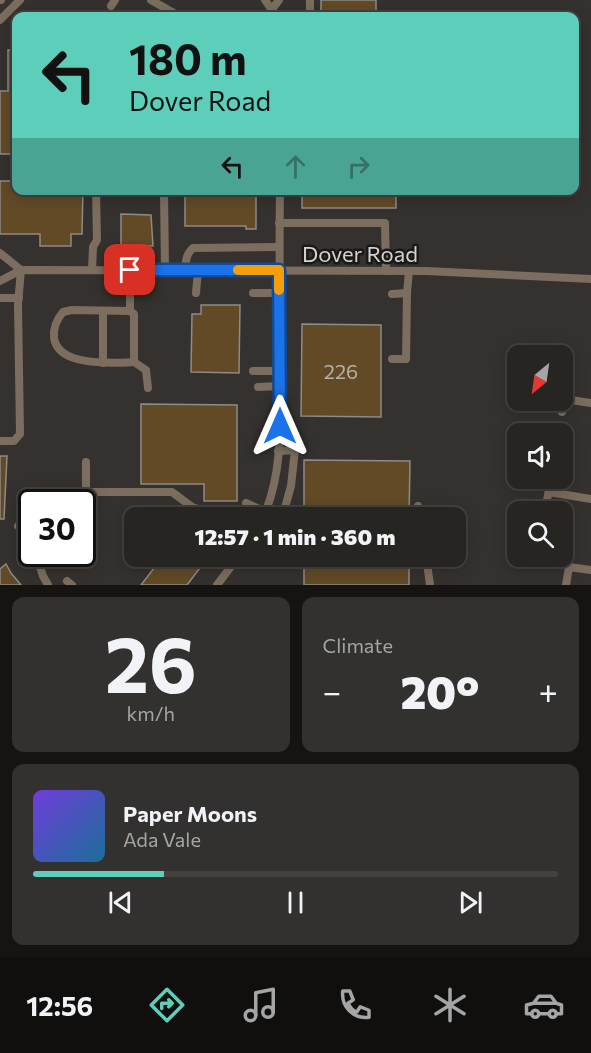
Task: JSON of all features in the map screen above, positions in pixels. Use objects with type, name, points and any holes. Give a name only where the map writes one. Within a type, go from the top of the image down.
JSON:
[{"type":"street","points":[[0,20],[20,0]]},
{"type":"street","points":[[151,0],[165,12]]},
{"type":"street","points":[[270,12],[279,0]]},
{"type":"street","points":[[92,270],[93,247],[97,240],[96,195]]},
{"type":"street","points":[[164,195],[165,270]]},
{"type":"street","points":[[266,507],[278,467],[280,195]]},
{"type":"street","points":[[279,223],[386,223],[386,271]]},
{"type":"street","points":[[308,223],[308,234]]},
{"type":"street","points":[[185,270],[189,252],[194,248],[279,247]]},
{"type":"street","points":[[0,253],[21,270]]},
{"type":"street","points":[[0,281],[21,270]]},
{"type":"street","points":[[0,441],[14,441],[20,434],[19,298],[21,270]]},
{"type":"street","name":"Dover Road","points":[[21,270],[409,271],[591,279]]},
{"type":"street","points":[[130,270],[130,311]]},
{"type":"street","points":[[196,293],[198,270]]},
{"type":"street","points":[[392,359],[406,359],[409,271]]},
{"type":"street","points":[[253,293],[279,293]]},
{"type":"street","points":[[392,294],[407,293]]},
{"type":"street","points":[[0,298],[19,298]]},
{"type":"street","points":[[134,362],[134,314],[130,311],[72,310],[63,312],[56,323],[54,335],[56,344],[63,352],[74,359],[103,363],[134,362],[147,370],[148,388]]},
{"type":"street","points":[[103,310],[103,363]]},
{"type":"street","points":[[253,371],[280,371]]},
{"type":"street","points":[[258,387],[280,386]]},
{"type":"street","points":[[573,400],[591,403]]},
{"type":"street","points":[[278,451],[296,450],[285,507]]},
{"type":"street","points":[[86,462],[86,492],[172,492],[192,507]]},
{"type":"street","points":[[547,501],[549,489]]},
{"type":"street","points":[[549,492],[591,499]]},
{"type":"street","points":[[246,504],[253,507]]},
{"type":"street","points":[[40,567],[48,585]]},
{"type":"street","points":[[217,585],[231,567]]},
{"type":"street","points":[[428,567],[430,585]]},
{"type":"street","points":[[566,585],[569,567],[591,570]]},
{"type":"building","points":[[321,0],[376,0],[376,12],[321,12]]},
{"type":"building","points":[[8,50],[12,50],[12,154],[0,154],[0,91],[8,91]]},
{"type":"building","points":[[0,181],[12,181],[12,195],[83,195],[82,234],[71,234],[71,246],[40,246],[40,234],[0,234]]},
{"type":"building","points":[[185,195],[256,195],[256,229],[246,229],[246,226],[185,226]]},
{"type":"building","points":[[302,195],[396,195],[396,208],[302,208]]},
{"type":"building","points":[[121,214],[151,215],[153,246],[121,245]]},
{"type":"building","points":[[201,305],[240,305],[239,373],[191,372],[192,314],[201,314]]},
{"type":"building","points":[[302,324],[381,325],[381,417],[301,416]]},
{"type":"building","points":[[141,404],[237,405],[237,501],[204,501],[204,484],[141,484]]},
{"type":"building","points":[[0,456],[7,456],[4,519],[0,519]]},
{"type":"building","points":[[304,460],[410,461],[409,507],[304,507]]},
{"type":"building","points":[[6,564],[21,585],[0,585],[0,569]]},
{"type":"building","points":[[155,567],[201,567],[187,585],[141,585]]},
{"type":"building","points":[[304,567],[409,567],[409,585],[304,585]]},
{"type":"slow traffic","points":[[238,270],[279,270],[279,290]]},
{"type":"route","points":[[130,270],[279,270],[280,426]]}]
